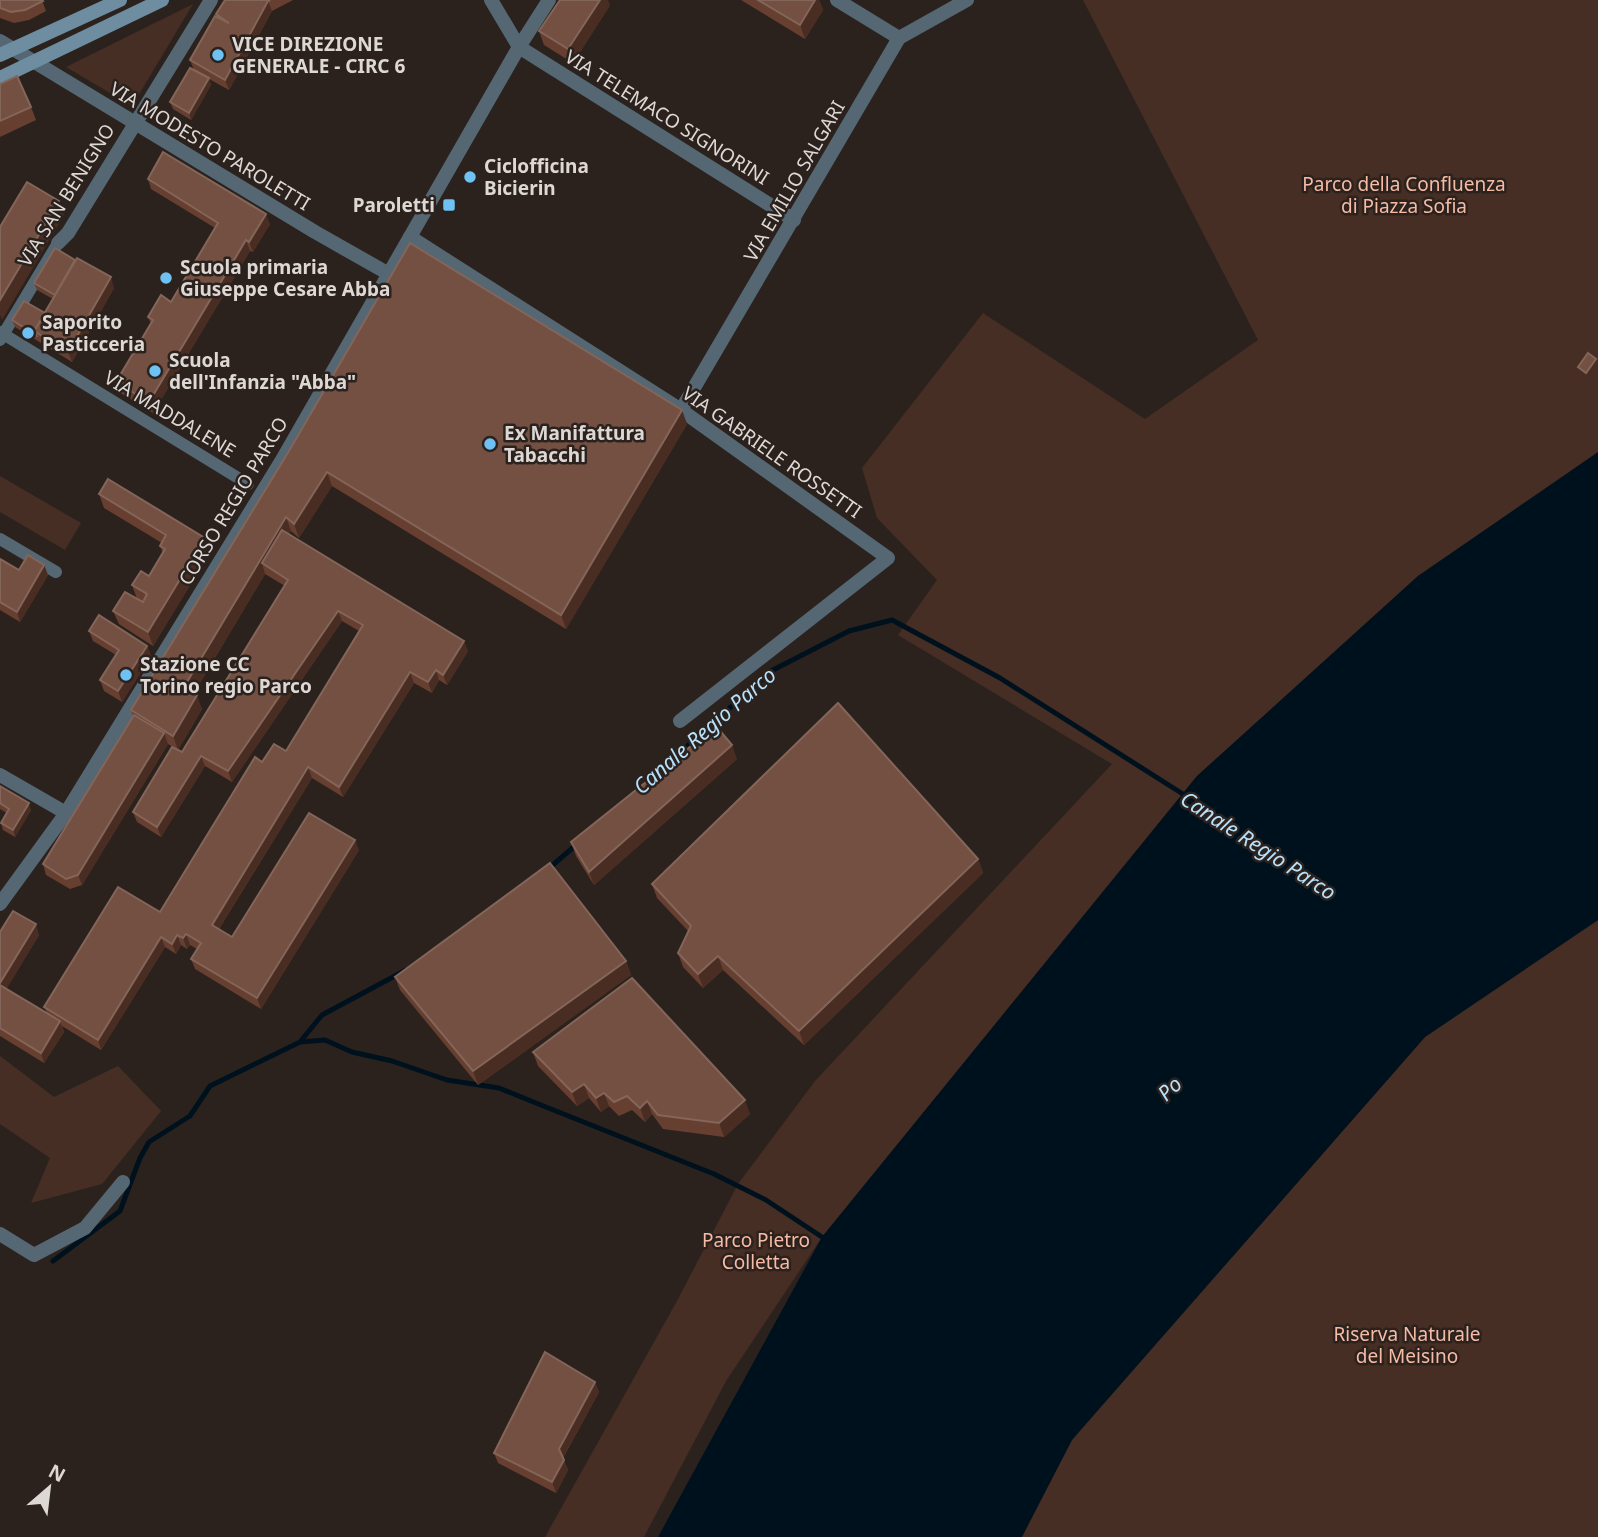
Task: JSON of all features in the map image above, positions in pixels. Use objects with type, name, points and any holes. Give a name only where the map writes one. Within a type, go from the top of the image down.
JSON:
[{"type":"main road","points":[[4,48],[120,0]]},
{"type":"main road","points":[[0,78],[162,0]]},
{"type":"street","name":"VIA SAN BENIGNO","points":[[1,336],[58,243],[68,233],[133,123],[211,0]]},
{"type":"street","points":[[491,0],[519,47]]},
{"type":"street","name":"CORSO REGIO PARCO","points":[[0,904],[66,813],[282,460],[519,47],[550,0]]},
{"type":"street","points":[[837,0],[899,38],[967,0]]},
{"type":"street","name":"VIA EMILIO SALGARI","points":[[681,410],[899,38]]},
{"type":"street","name":"VIA TELEMACO SIGNORINI","points":[[519,47],[794,220]]},
{"type":"street","name":"VIA MODESTO PAROLETTI","points":[[4,48],[35,61],[133,123],[389,274]]},
{"type":"street","name":"VIA GABRIELE ROSSETTI","points":[[410,237],[681,410],[888,558],[680,721]]},
{"type":"street","name":"VIA MADDALENE","points":[[1,336],[248,484]]},
{"type":"street","points":[[0,539],[56,572]]},
{"type":"street","points":[[0,775],[66,813]]},
{"type":"street","points":[[0,1234],[34,1255],[85,1228],[123,1182]]},
{"type":"green space","name":"Parco della Confluenza di Piazza Sofia","points":[[1083,0],[1598,0],[1598,454],[1418,576],[1197,776],[822,1237],[726,1381],[644,1537],[545,1537],[677,1301],[738,1184],[815,1081],[1112,764],[898,635],[937,580],[877,518],[862,468],[983,313],[1145,419],[1258,340]]},
{"type":"green space","points":[[193,4],[132,106],[66,67]]},
{"type":"green space","points":[[0,476],[81,523],[65,550],[0,512]]},
{"type":"green space","name":"Riserva Naturale del Meisino","points":[[1598,920],[1598,1537],[1021,1537],[1072,1440],[1129,1368],[1186,1309],[1425,1037]]},
{"type":"green space","points":[[0,1056],[54,1097],[118,1066],[161,1111],[102,1184],[31,1203],[50,1158],[0,1124]]},
{"type":"water","name":"Po","points":[[1598,452],[1598,920],[1425,1037],[1072,1440],[1022,1537],[658,1537],[822,1237],[1197,776],[1418,576]]},
{"type":"building","points":[[0,0],[43,1],[25,10],[11,12],[0,8]]},
{"type":"building","points":[[225,0],[270,0],[225,80],[190,60],[215,16],[229,23],[216,14]]},
{"type":"building","points":[[560,0],[600,0],[568,49],[539,31]]},
{"type":"building","points":[[758,0],[815,0],[800,25]]},
{"type":"building","points":[[190,68],[209,78],[189,113],[170,102]]},
{"type":"building","points":[[17,76],[31,107],[0,121],[0,84]]},
{"type":"building","points":[[163,152],[266,214],[249,242],[246,240],[149,402],[116,382],[153,320],[148,317],[161,295],[171,302],[218,223],[148,179]]},
{"type":"building","points":[[27,182],[59,201],[0,300],[0,227]]},
{"type":"building","name":"Ex Manifattura Tabacchi","points":[[410,243],[682,410],[561,615],[327,472],[294,524],[286,517],[184,687],[197,695],[173,736],[131,710],[289,451]]},
{"type":"building","points":[[55,248],[75,260],[55,295],[34,283]]},
{"type":"building","points":[[77,258],[111,277],[68,352],[34,331]]},
{"type":"building","points":[[24,301],[45,313],[34,331],[36,335],[12,320]]},
{"type":"building","points":[[1588,353],[1596,359],[1586,373],[1578,367]]},
{"type":"building","points":[[108,479],[205,538],[148,632],[113,611],[125,592],[143,602],[147,594],[132,585],[141,571],[149,576],[165,549],[160,546],[166,535],[99,494]]},
{"type":"building","points":[[282,530],[464,641],[443,675],[436,670],[428,682],[410,672],[339,787],[308,767],[212,925],[232,937],[309,813],[355,840],[257,998],[191,959],[201,943],[186,934],[183,938],[177,935],[172,944],[161,937],[98,1040],[44,1007],[118,887],[160,912],[255,757],[262,762],[274,744],[286,751],[363,625],[338,611],[228,771],[201,756],[157,827],[133,812],[172,747],[182,752],[288,580],[262,563]]},
{"type":"building","points":[[28,555],[44,565],[17,612],[0,602],[0,559],[19,570]]},
{"type":"building","points":[[99,615],[147,646],[118,691],[100,680],[119,650],[89,631]]},
{"type":"building","points":[[838,703],[978,859],[799,1031],[718,956],[698,974],[678,953],[691,926],[652,884]]},
{"type":"building","points":[[134,715],[164,733],[78,875],[66,879],[43,864]]},
{"type":"building","points":[[716,726],[732,745],[589,872],[571,842]]},
{"type":"building","points":[[0,786],[29,803],[13,830],[1,823],[9,809],[0,803]]},
{"type":"building","points":[[550,863],[626,961],[473,1071],[395,977]]},
{"type":"building","points":[[13,911],[36,924],[0,983],[0,932]]},
{"type":"building","points":[[632,978],[745,1100],[719,1123],[658,1115],[647,1101],[640,1108],[627,1096],[614,1102],[604,1093],[596,1098],[584,1084],[572,1092],[533,1052]]},
{"type":"building","points":[[0,985],[60,1021],[41,1053],[0,1028]]},
{"type":"building","points":[[545,1352],[595,1382],[559,1449],[564,1460],[552,1482],[494,1453]]},
{"type":"waterway","name":"Canale Regio Parco","points":[[647,782],[771,671],[849,631],[892,620],[1000,678],[1186,796]]},
{"type":"waterway","name":"Canale Regio Parco","points":[[547,870],[577,844]]},
{"type":"waterway","name":"Canale Regio Parco","points":[[300,1042],[322,1015],[406,970]]},
{"type":"waterway","name":"Canale Regio Parco","points":[[53,1261],[120,1211],[149,1142],[190,1116],[210,1086],[300,1042],[325,1040],[352,1052],[392,1061],[447,1080],[499,1088],[714,1174],[766,1200],[828,1241]]},
{"type":"place","name":"VICE DIREZIONE GENERALE - CIRC 6","points":[[218,55]]},
{"type":"place","name":"Ciclofficina Bicierin","points":[[470,177]]},
{"type":"place","name":"Paroletti","points":[[449,205]]},
{"type":"place","name":"Scuola primaria Giuseppe Cesare Abba","points":[[166,278]]},
{"type":"place","name":"Saporito Pasticceria","points":[[28,333]]},
{"type":"place","name":"Scuola dell'Infanzia \"Abba\"","points":[[155,371]]},
{"type":"place","name":"Ex Manifattura Tabacchi","points":[[490,444]]},
{"type":"place","name":"Stazione CC Torino regio Parco","points":[[126,675]]},
{"type":"park label","name":"Parco Pietro Colletta","points":[[756,1251]]}]
